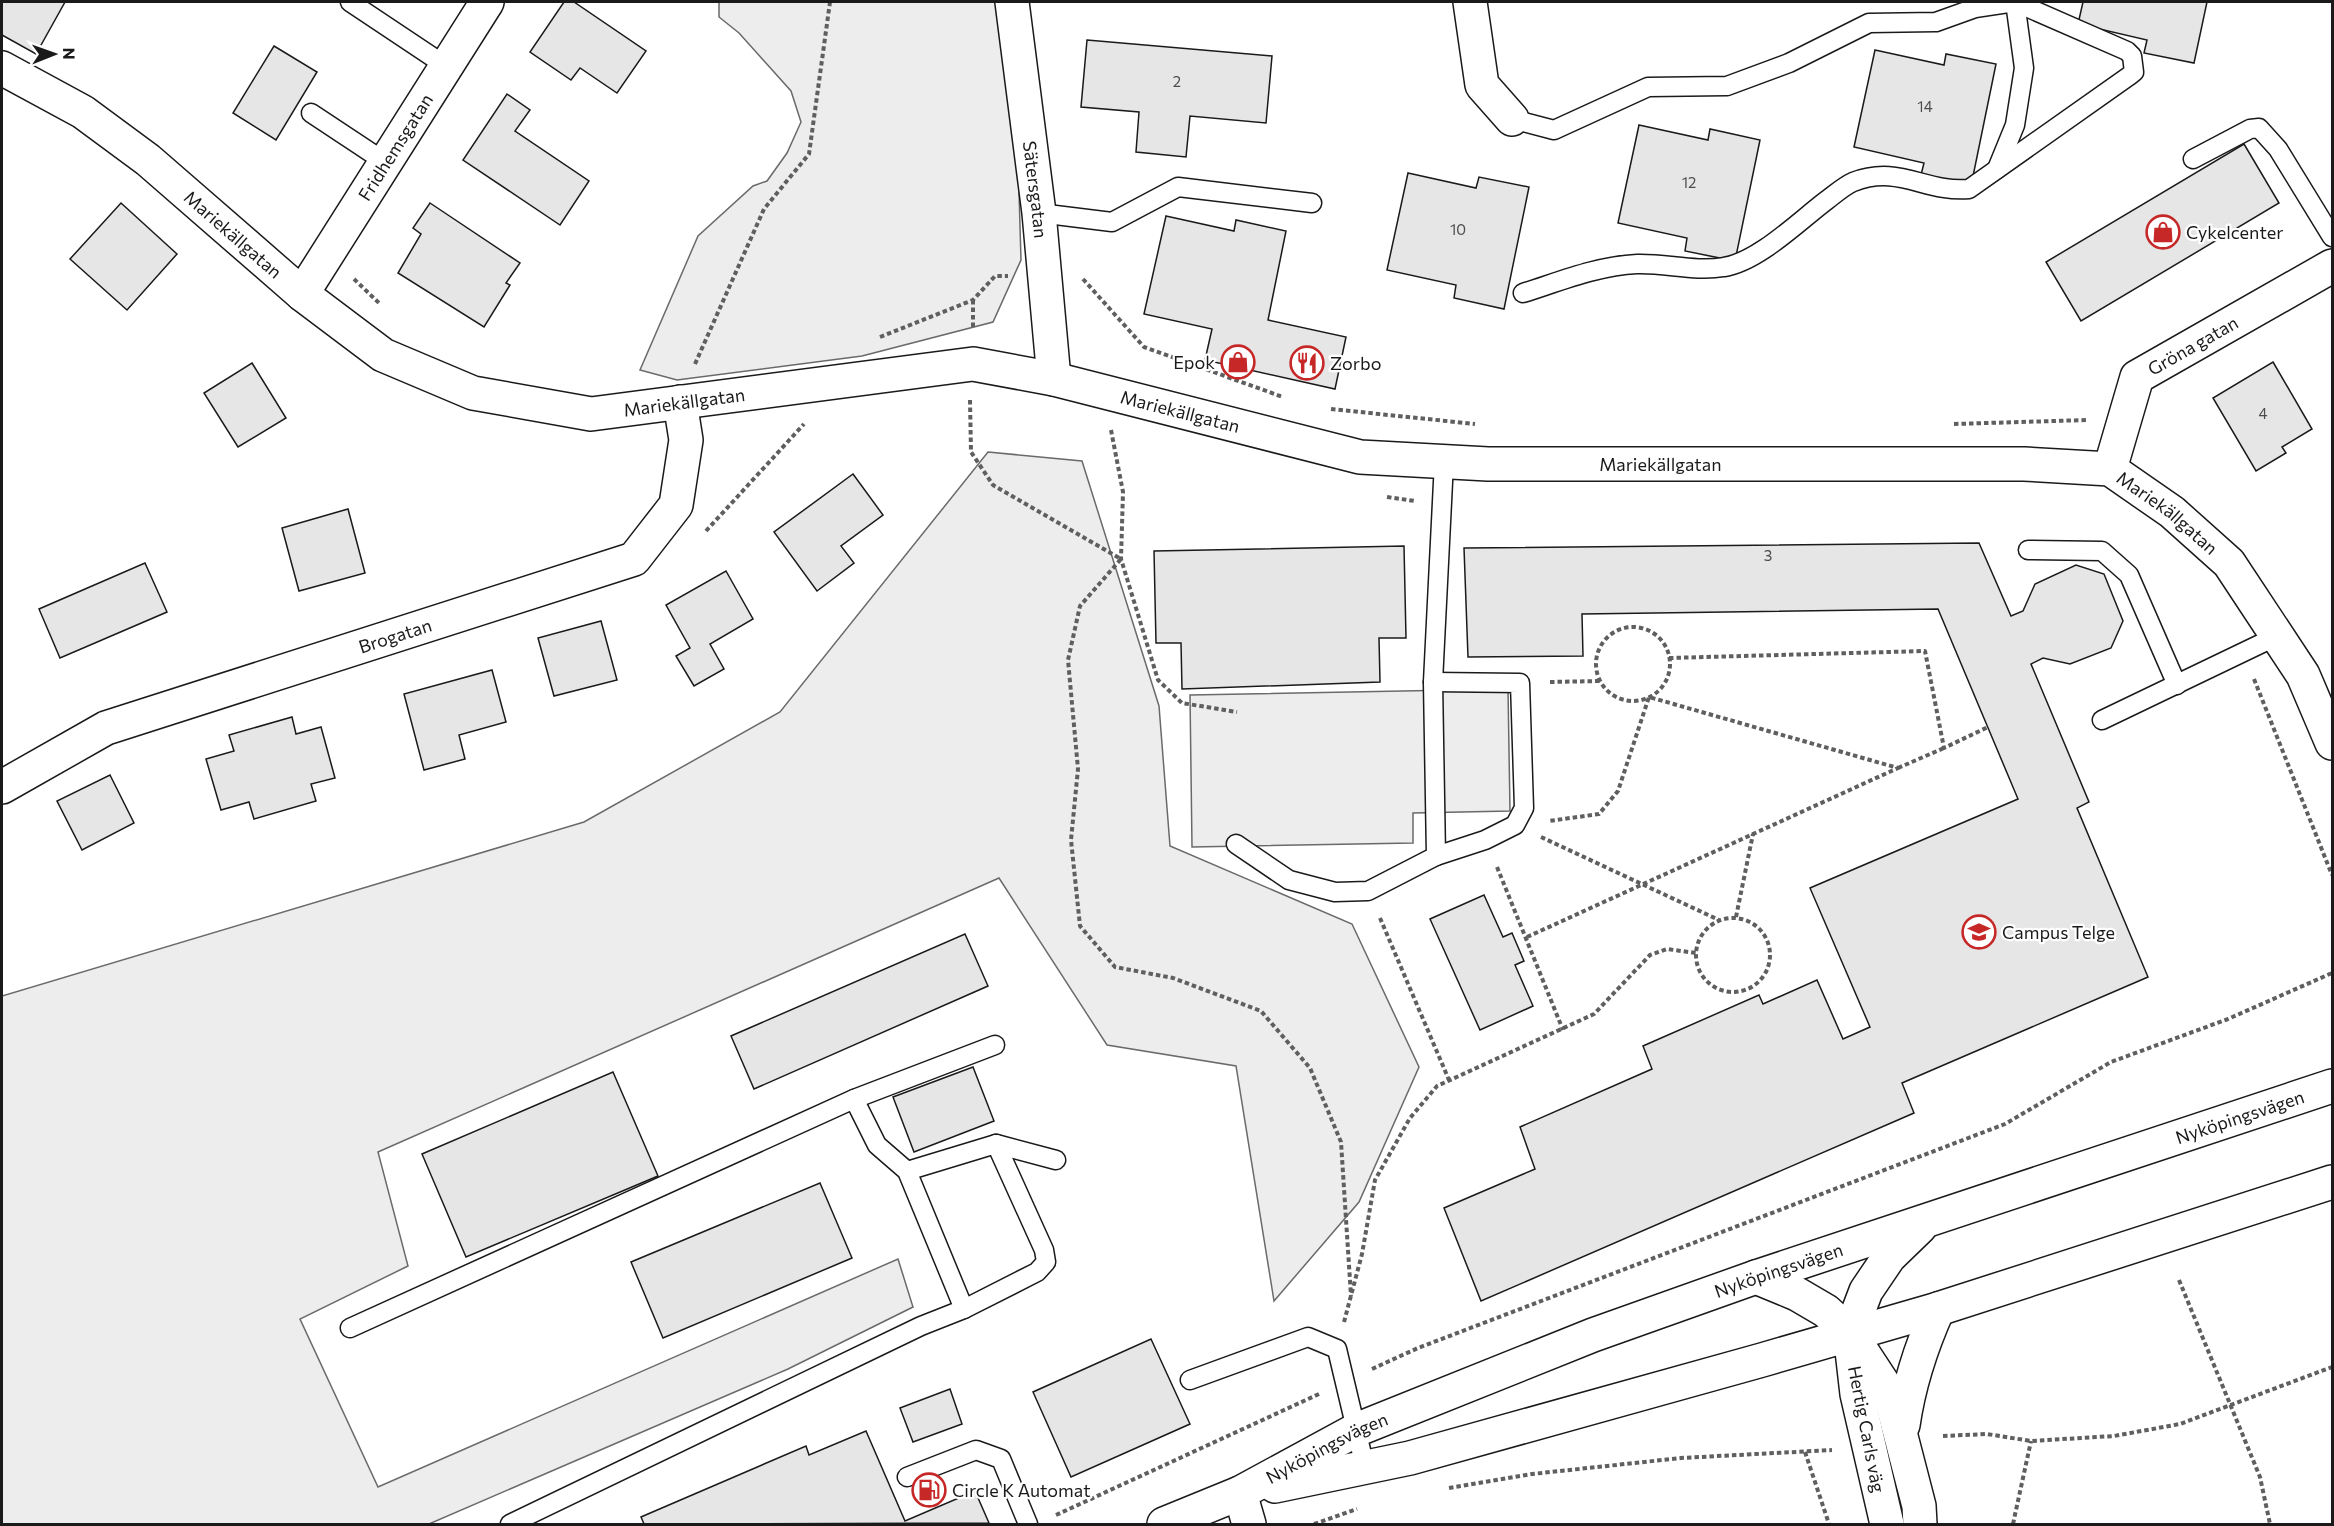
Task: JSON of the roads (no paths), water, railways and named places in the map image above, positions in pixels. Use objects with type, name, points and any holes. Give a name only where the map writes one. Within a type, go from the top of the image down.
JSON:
[{"type":"street","name":"Fridhemsgatan","points":[[302,294],[487,2]]},
{"type":"street","name":"Sätersgatan","points":[[1012,2],[1039,213],[1054,379]]},
{"type":"street","points":[[1470,2],[1482,85],[1512,119]]},
{"type":"street","name":"Mariekällgatan","points":[[2,68],[82,112],[148,160],[302,294],[383,355],[473,393],[591,414],[686,388],[973,364],[1054,379],[1360,457],[1488,464],[2024,464],[2110,469],[2172,512],[2229,562],[2302,675],[2332,743]]},
{"type":"street","name":"Gröna gatan","points":[[2110,469],[2137,377],[2332,266]]},
{"type":"street","name":"Brogatan","points":[[2,787],[106,728],[634,559],[676,505],[686,440],[686,388]]},
{"type":"street","name":"Nyköpingsvägen","points":[[1164,1524],[1240,1493],[1356,1430],[1593,1335],[1756,1277],[2332,1086]]},
{"type":"street","name":"Nyköpingsvägen","points":[[1240,1493],[1455,1446],[1938,1309],[2332,1182]]},
{"type":"street","name":"Hertig Carls väg","points":[[1887,1524],[1857,1394],[1850,1333],[1866,1291],[1889,1257],[1928,1220]]},
{"type":"street","name":"Hertig Carls väg","points":[[1756,1277],[1797,1294],[1826,1311],[1850,1333],[1890,1394],[1919,1506],[1920,1524]]},
{"type":"street","name":"Hertig Carls väg","points":[[1901,1433],[1908,1389],[1919,1352],[1938,1309]]},
{"type":"street","points":[[1240,1493],[1249,1524]]},
{"type":"lane","points":[[350,2],[446,66]]},
{"type":"lane","points":[[1997,169],[2015,125],[2024,68],[2015,2]]},
{"type":"lane","points":[[1512,119],[1554,130],[1648,87],[1727,86],[1789,63],[1869,23],[1936,22],[1975,8],[2015,2],[2127,51],[2132,56],[2134,72],[1969,189],[1954,190],[1898,175],[1874,176],[1850,183],[1764,248],[1743,261],[1725,267],[1688,268],[1640,264],[1604,267],[1523,293]]},
{"type":"lane","points":[[311,113],[385,162]]},
{"type":"lane","points":[[2193,159],[2250,129],[2259,128],[2278,149],[2332,237]]},
{"type":"lane","points":[[1039,213],[1112,222],[1178,188],[1312,203]]},
{"type":"lane","points":[[1436,856],[1433,682],[1444,462]]},
{"type":"lane","points":[[2028,550],[2102,551],[2129,574],[2177,685]]},
{"type":"lane","points":[[2102,720],[2277,636]]},
{"type":"lane","points":[[1236,844],[1289,880],[1335,892],[1368,891],[1436,856],[1485,840],[1515,825],[1524,808],[1520,683],[1433,682]]},
{"type":"lane","points":[[350,1328],[854,1099],[995,1046]]},
{"type":"lane","points":[[854,1099],[877,1145],[907,1171],[964,1309]]},
{"type":"lane","points":[[907,1171],[996,1144],[1056,1160]]},
{"type":"lane","points":[[510,1524],[910,1331],[964,1309],[1037,1272],[1046,1262],[1044,1250],[996,1144]]},
{"type":"lane","points":[[1190,1380],[1308,1337],[1337,1349],[1347,1381],[1365,1467]]},
{"type":"lane","points":[[907,1477],[976,1450],[1001,1459],[1028,1524]]},
{"type":"place","name":"Cykelcenter","points":[[2163,232]]},
{"type":"place","name":"Epok","points":[[1238,362]]},
{"type":"place","name":"Zorbo","points":[[1307,363]]},
{"type":"place","name":"Campus Telge","points":[[1979,932]]},
{"type":"place","name":"Circle K Automat","points":[[929,1490]]}]
